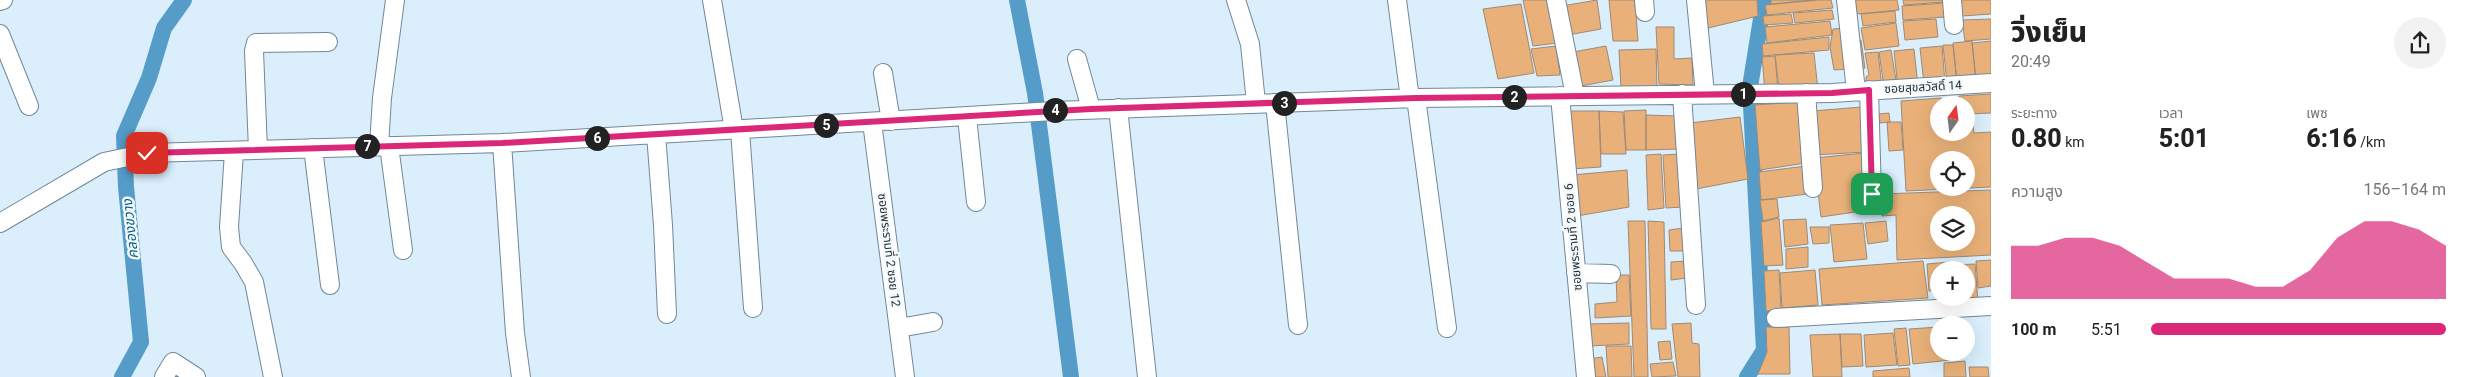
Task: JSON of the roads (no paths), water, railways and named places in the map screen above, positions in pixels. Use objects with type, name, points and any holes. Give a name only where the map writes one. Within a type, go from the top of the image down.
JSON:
[{"type":"street","points":[[395,0],[384,146],[403,250]]},
{"type":"street","points":[[712,0],[737,130],[753,308]]},
{"type":"street","points":[[1236,0],[1250,44],[1256,104]]},
{"type":"street","points":[[1396,0],[1413,99],[1447,328]]},
{"type":"street","name":"ซอยพระรามที่ 2 ซอย 6","points":[[1556,0],[1568,96],[1576,273],[1586,377]]},
{"type":"street","points":[[1696,0],[1705,94]]},
{"type":"street","points":[[1846,0],[1862,90],[1872,194]]},
{"type":"street","points":[[1952,0],[1954,25]]},
{"type":"street","points":[[0,34],[29,106]]},
{"type":"street","points":[[258,150],[254,51],[256,43],[328,42]]},
{"type":"street","points":[[1077,59],[1091,109]]},
{"type":"street","points":[[883,72],[891,121]]},
{"type":"street","name":"ซอยสุขสวัสดิ์ 14","points":[[0,224],[104,162],[147,153],[502,143],[967,117],[1054,110],[1413,99],[1806,93],[1991,83]]},
{"type":"street","points":[[1806,93],[1813,188]]},
{"type":"street","points":[[1682,94],[1696,305]]},
{"type":"street","points":[[1275,103],[1298,325]]},
{"type":"street","points":[[1118,108],[1147,377]]},
{"type":"street","points":[[967,117],[976,202]]},
{"type":"street","name":"ซอยพระรามที่ 2 ซอย 12","points":[[872,122],[905,377]]},
{"type":"street","points":[[656,134],[667,314]]},
{"type":"street","points":[[502,143],[515,334],[521,377]]},
{"type":"street","points":[[313,148],[330,285]]},
{"type":"street","points":[[234,152],[229,227],[231,247],[244,263],[254,282],[272,377]]},
{"type":"street","points":[[1576,273],[1611,274]]},
{"type":"street","points":[[1776,318],[1991,306]]},
{"type":"street","points":[[899,328],[933,322]]},
{"type":"street","points":[[164,377],[173,362],[196,377]]},
{"type":"waterway","name":"คลองขวาง","points":[[122,377],[141,342],[126,187],[124,136],[149,78],[164,28],[184,0]]},
{"type":"waterway","points":[[1017,0],[1035,93],[1071,377]]},
{"type":"waterway","points":[[1747,377],[1764,350],[1750,87],[1764,0]]}]
